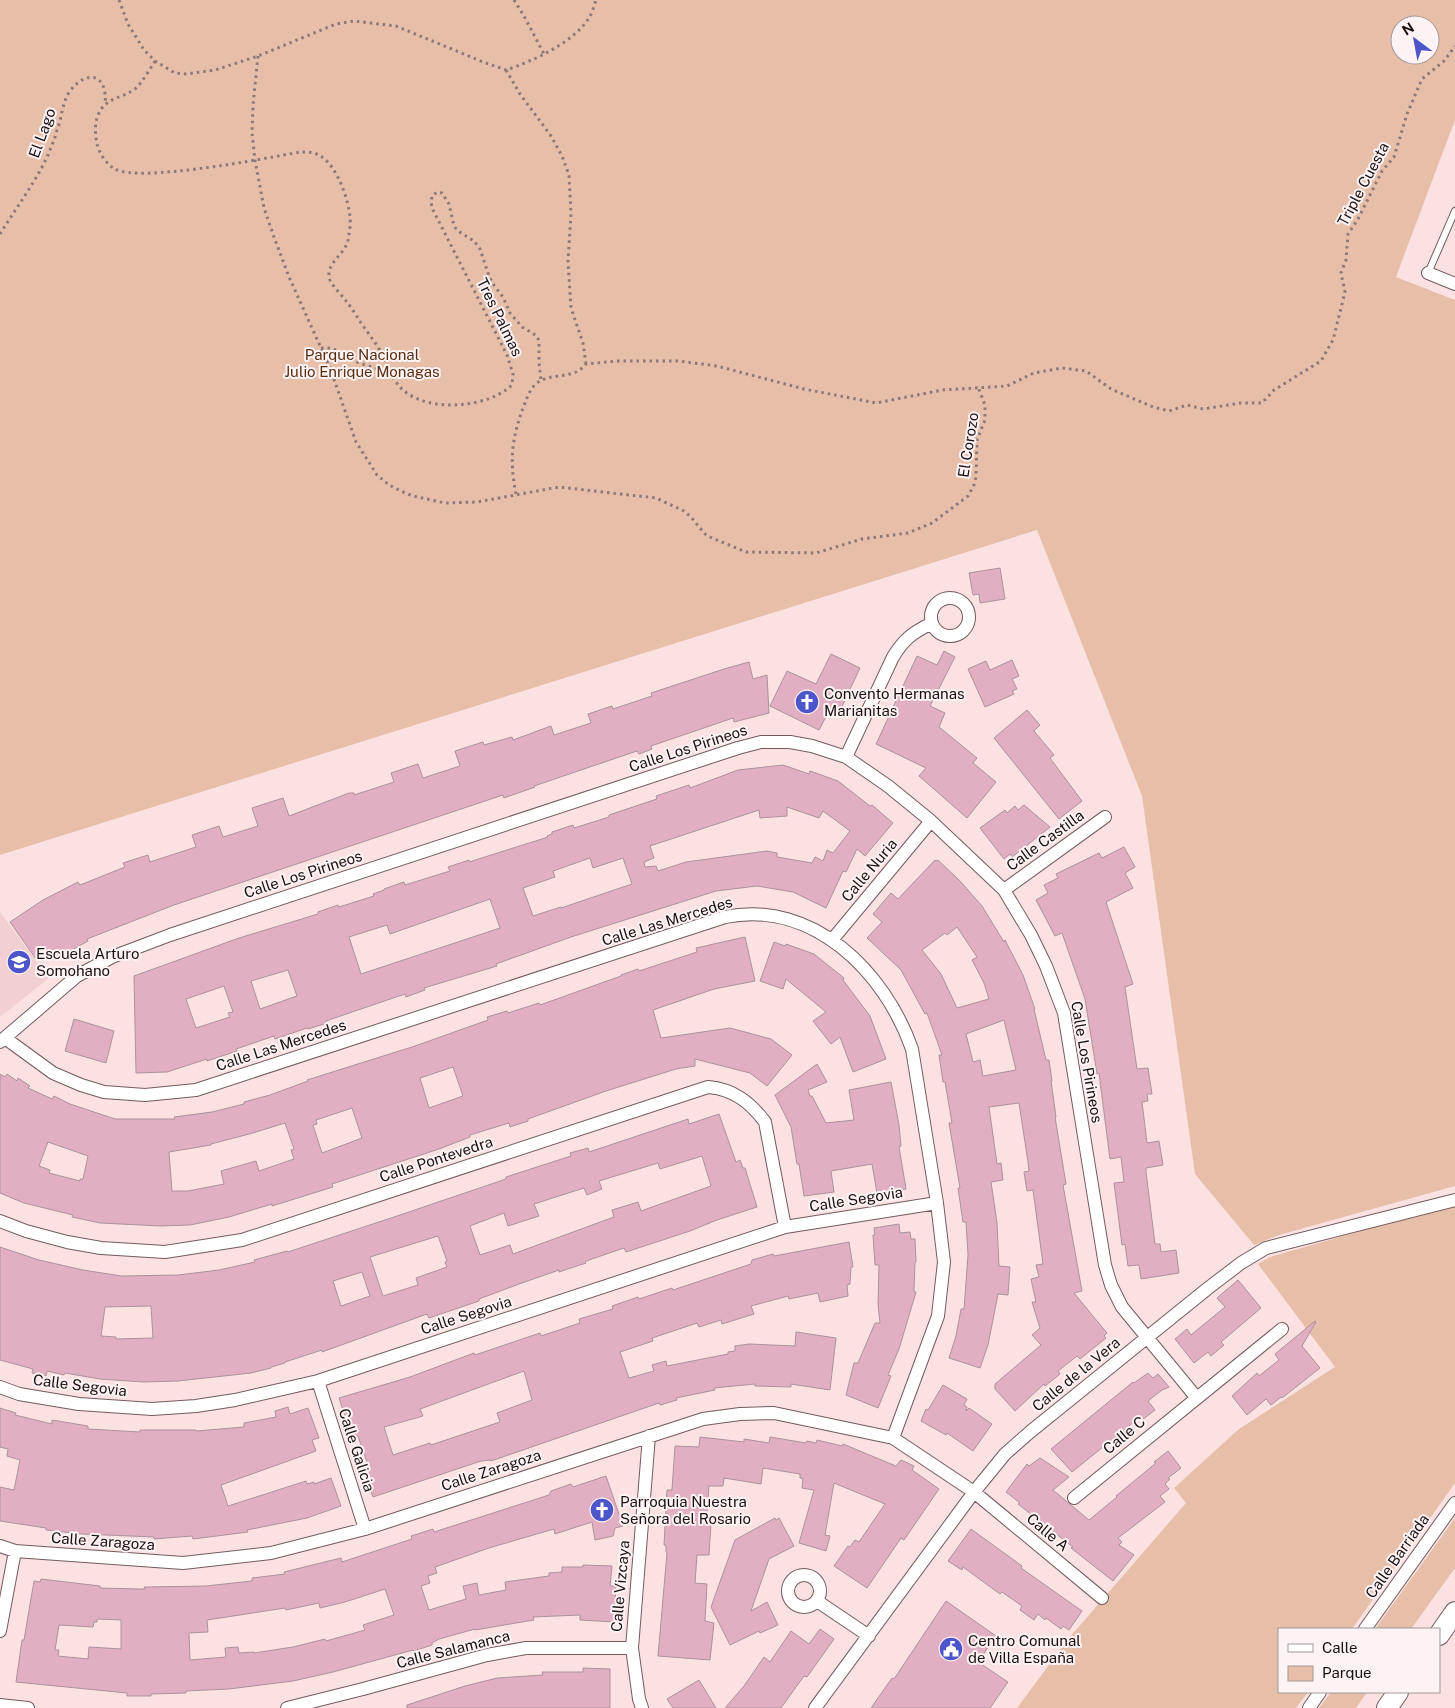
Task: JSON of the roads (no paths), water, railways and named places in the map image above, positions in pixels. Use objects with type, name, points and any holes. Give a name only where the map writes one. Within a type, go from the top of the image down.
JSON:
[{"type":"main road","points":[[1440,1634],[1455,1612]]},
{"type":"main road","points":[[1387,1708],[1397,1693]]},
{"type":"street","points":[[1428,273],[1455,284]]},
{"type":"street","points":[[846,757],[900,645],[911,634],[932,622]]},
{"type":"street","name":"Calle Los Pirineos","points":[[2,1040],[77,976],[112,957],[170,935],[720,754],[761,742],[790,742],[812,746],[846,757],[888,786],[931,821],[1004,890],[1031,935],[1046,966],[1064,1013],[1104,1264],[1111,1285],[1122,1307],[1146,1338]]},
{"type":"street","name":"Calle Castilla","points":[[1004,890],[1105,817]]},
{"type":"street","name":"Calle Nuria","points":[[832,940],[931,821]]},
{"type":"street","name":"Calle Las Mercedes","points":[[2,1040],[53,1073],[104,1092],[145,1095],[196,1090],[725,918],[758,914],[780,917],[810,928],[832,940],[876,980],[905,1028],[912,1049],[937,1203],[944,1262],[938,1316],[893,1438]]},
{"type":"street","name":"Calle Pontevedra","points":[[0,1221],[26,1231],[67,1242],[101,1248],[166,1252],[242,1240],[708,1086],[722,1088],[743,1099],[754,1108],[765,1122],[785,1227]]},
{"type":"street","name":"Calle de la Vera","points":[[815,1708],[974,1492],[1005,1454],[1207,1289],[1241,1263],[1266,1248],[1455,1200]]},
{"type":"street","name":"Calle Segovia","points":[[0,1387],[20,1394],[79,1404],[152,1409],[196,1406],[235,1400],[318,1381],[785,1227],[937,1203]]},
{"type":"street","name":"Calle C","points":[[1074,1498],[1282,1329]]},
{"type":"street","points":[[1146,1338],[1196,1397]]},
{"type":"street","name":"Calle Galicia","points":[[318,1381],[365,1529]]},
{"type":"street","name":"Calle Zaragoza","points":[[0,1546],[16,1551],[183,1563],[270,1553],[365,1529],[703,1419],[774,1412],[893,1438],[974,1492]]},
{"type":"street","name":"Calle Vizcaya","points":[[642,1708],[632,1648],[649,1436]]},
{"type":"street","name":"Calle A","points":[[974,1492],[1102,1598]]},
{"type":"street","name":"Calle Barriada","points":[[1366,1628],[1455,1503]]},
{"type":"street","points":[[0,1632],[16,1551]]},
{"type":"street","points":[[817,1600],[868,1636]]},
{"type":"street","name":"Calle Salamanca","points":[[287,1708],[487,1655],[526,1648],[632,1648]]},
{"type":"street","points":[[1309,1708],[1319,1693]]},
{"type":"street","points":[[0,1705],[28,1708]]},
{"type":"lane","points":[[1428,273],[1455,211]]},
{"type":"place","name":"Convento Hermanas Marianitas","points":[[807,702]]},
{"type":"place","name":"Escuela Arturo Somohano","points":[[19,962]]},
{"type":"place","name":"Parroquia Nuestra Señora del Rosario","points":[[602,1510]]},
{"type":"place","name":"Centro Comunal de Villa España","points":[[951,1649]]},
{"type":"park label","name":"Parque Nacional Julio Enrique Monagas","points":[[362,362]]}]
